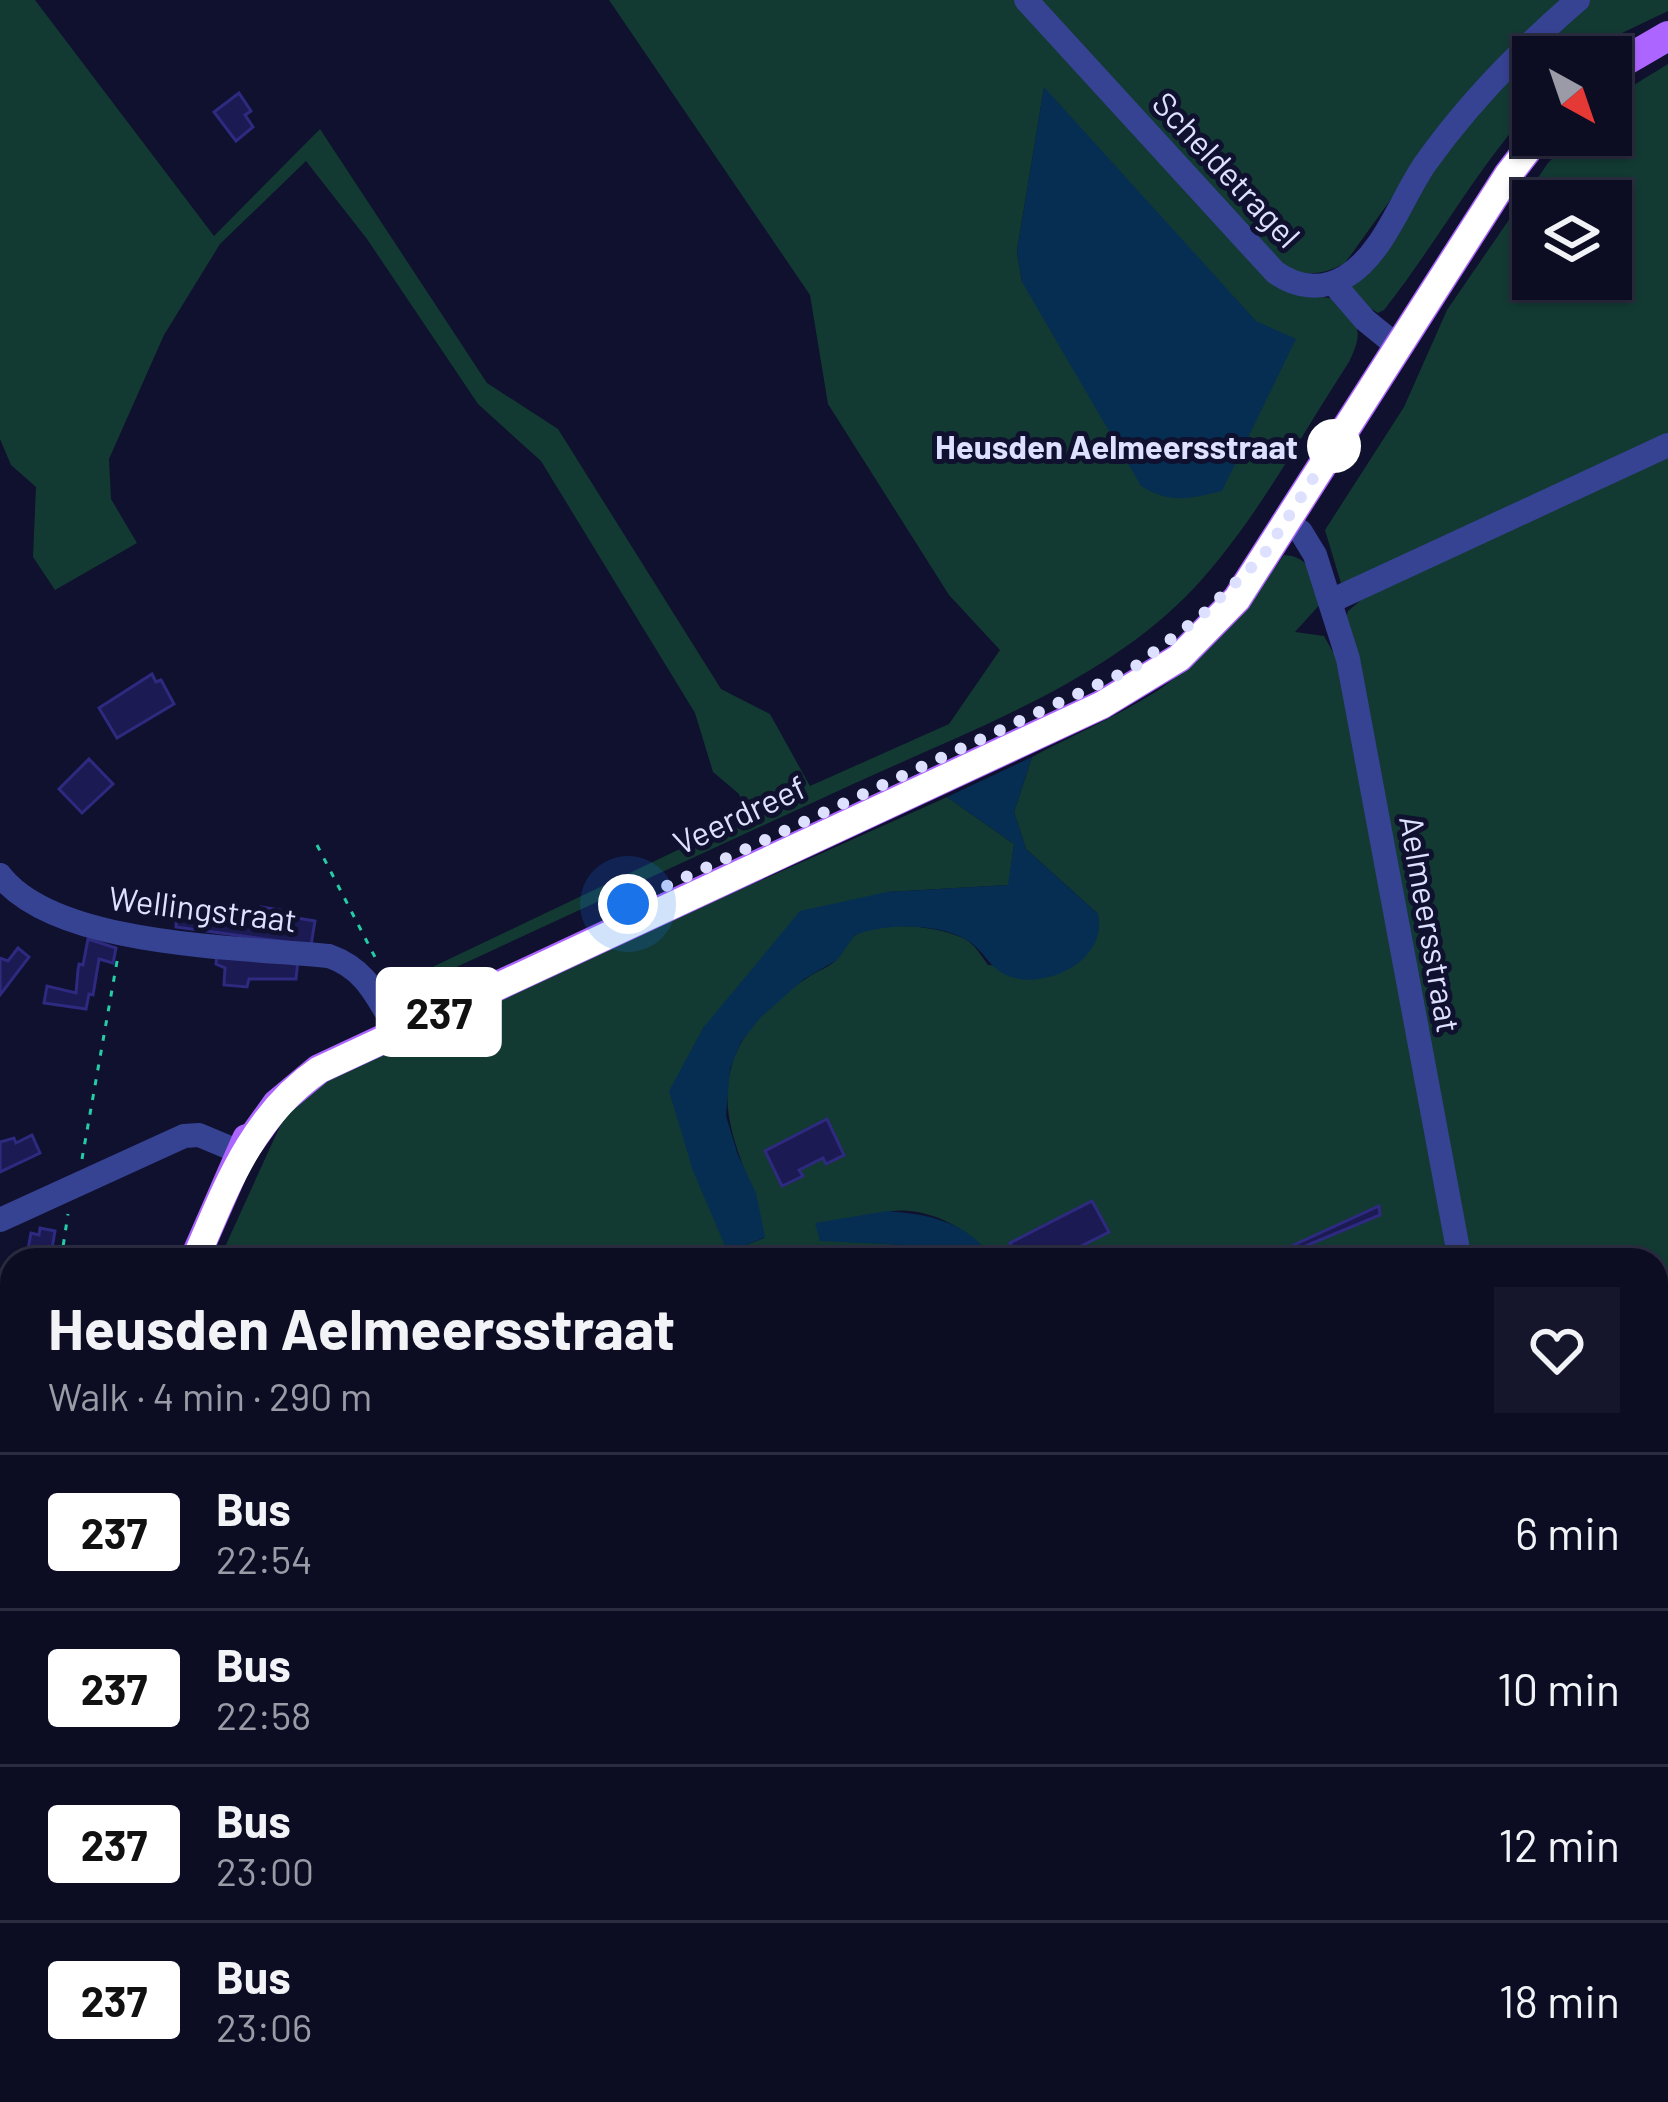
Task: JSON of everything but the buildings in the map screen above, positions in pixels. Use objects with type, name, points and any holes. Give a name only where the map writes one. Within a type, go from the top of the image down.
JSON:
[{"type":"main road","points":[[1632,56],[1668,35]]},
{"type":"main road","name":"Veerdreef","points":[[199,1248],[242,1153],[277,1104],[297,1085],[391,1024],[794,839],[1133,668],[1202,615],[1263,556],[1523,156]]},
{"type":"street","name":"Scheldetragel","points":[[1026,0],[1275,272],[1303,285],[1333,283]]},
{"type":"street","points":[[1397,346],[1365,320],[1333,283],[1357,269],[1425,164],[1493,79],[1578,0]]},
{"type":"street","points":[[1286,521],[1310,543],[1331,601],[1668,445]]},
{"type":"street","name":"Aelmeersstraat","points":[[1331,601],[1348,659],[1458,1248]]},
{"type":"street","name":"Wellingstraat","points":[[0,874],[28,903],[52,915],[122,934],[329,956],[348,963],[366,979]]},
{"type":"street","points":[[366,979],[391,1024]]},
{"type":"street","points":[[0,1220],[184,1136],[199,1135],[242,1153]]},
{"type":"path","points":[[316,844],[377,954],[376,969],[366,979]]},
{"type":"path","points":[[63,1248],[122,934]]},
{"type":"green space","points":[[0,0],[35,0],[214,236],[320,129],[487,383],[558,429],[721,689],[770,714],[810,786],[949,724],[1000,650],[949,595],[828,404],[810,295],[609,0],[1018,0],[1290,292],[1336,299],[1358,335],[1349,362],[1238,535],[1195,587],[1120,651],[987,724],[406,990],[401,982],[747,817],[739,794],[713,772],[695,713],[541,461],[478,404],[367,239],[306,161],[220,244],[164,335],[109,459],[111,499],[137,543],[55,590],[33,557],[36,487],[11,465],[0,439]],"holes":[[[1044,88],[1256,322],[1295,339],[1022,282],[1017,251]]]},
{"type":"green space","points":[[1035,0],[1565,0],[1528,36],[1512,36],[1512,52],[1461,102],[1345,263],[1321,272],[1281,269]]},
{"type":"green space","points":[[1589,0],[1668,0],[1668,11],[1618,36],[1551,36]]},
{"type":"green space","points":[[1668,64],[1668,439],[1343,590],[1325,530],[1404,407],[1447,310],[1512,215],[1512,300],[1632,300],[1632,180],[1536,180],[1555,156],[1632,156],[1632,86]]},
{"type":"green space","points":[[1512,73],[1512,132],[1378,313],[1359,302],[1349,279],[1482,102]]},
{"type":"green space","points":[[1668,450],[1668,1248],[984,1248],[944,1220],[897,1211],[819,1240],[914,1248],[738,1248],[764,1238],[728,1112],[731,1068],[742,1041],[771,1006],[835,961],[854,937],[886,927],[927,928],[963,938],[988,965],[1071,968],[1091,945],[1098,914],[1026,849],[1014,812],[1032,757],[1127,709],[1176,677],[1227,629],[1284,555],[1306,564],[1323,601],[1295,632],[1324,636],[1333,652],[1348,611],[1361,600]]},
{"type":"green space","points":[[947,797],[1014,844],[1009,885],[887,892],[703,1028],[728,1248],[224,1248],[290,1104],[320,1078]]},
{"type":"water","points":[[1044,87],[1256,321],[1296,339],[1222,491],[1180,498],[1161,496],[1141,486],[1022,282],[1017,251]]},
{"type":"water","points":[[1032,757],[1014,812],[1026,849],[1098,914],[1094,944],[1074,966],[1030,980],[1006,975],[972,944],[940,930],[895,927],[855,935],[837,960],[804,979],[741,1042],[730,1069],[726,1116],[756,1193],[765,1237],[740,1248],[726,1248],[693,1171],[669,1091],[703,1028],[800,911],[887,892],[1008,885],[1014,844],[947,797]]},
{"type":"water","points":[[887,1211],[918,1215],[947,1222],[985,1248],[820,1241],[815,1223]]},
{"type":"bus line","name":"237","points":[[200,1248],[242,1153],[277,1104],[319,1070],[1102,705],[1179,658],[1237,599],[1523,156]]},
{"type":"place","name":"Heusden Aelmeersstraat","points":[[1334,446]]},
{"type":"route","points":[[628,904],[1133,668],[1202,615],[1263,556],[1334,446]]}]
